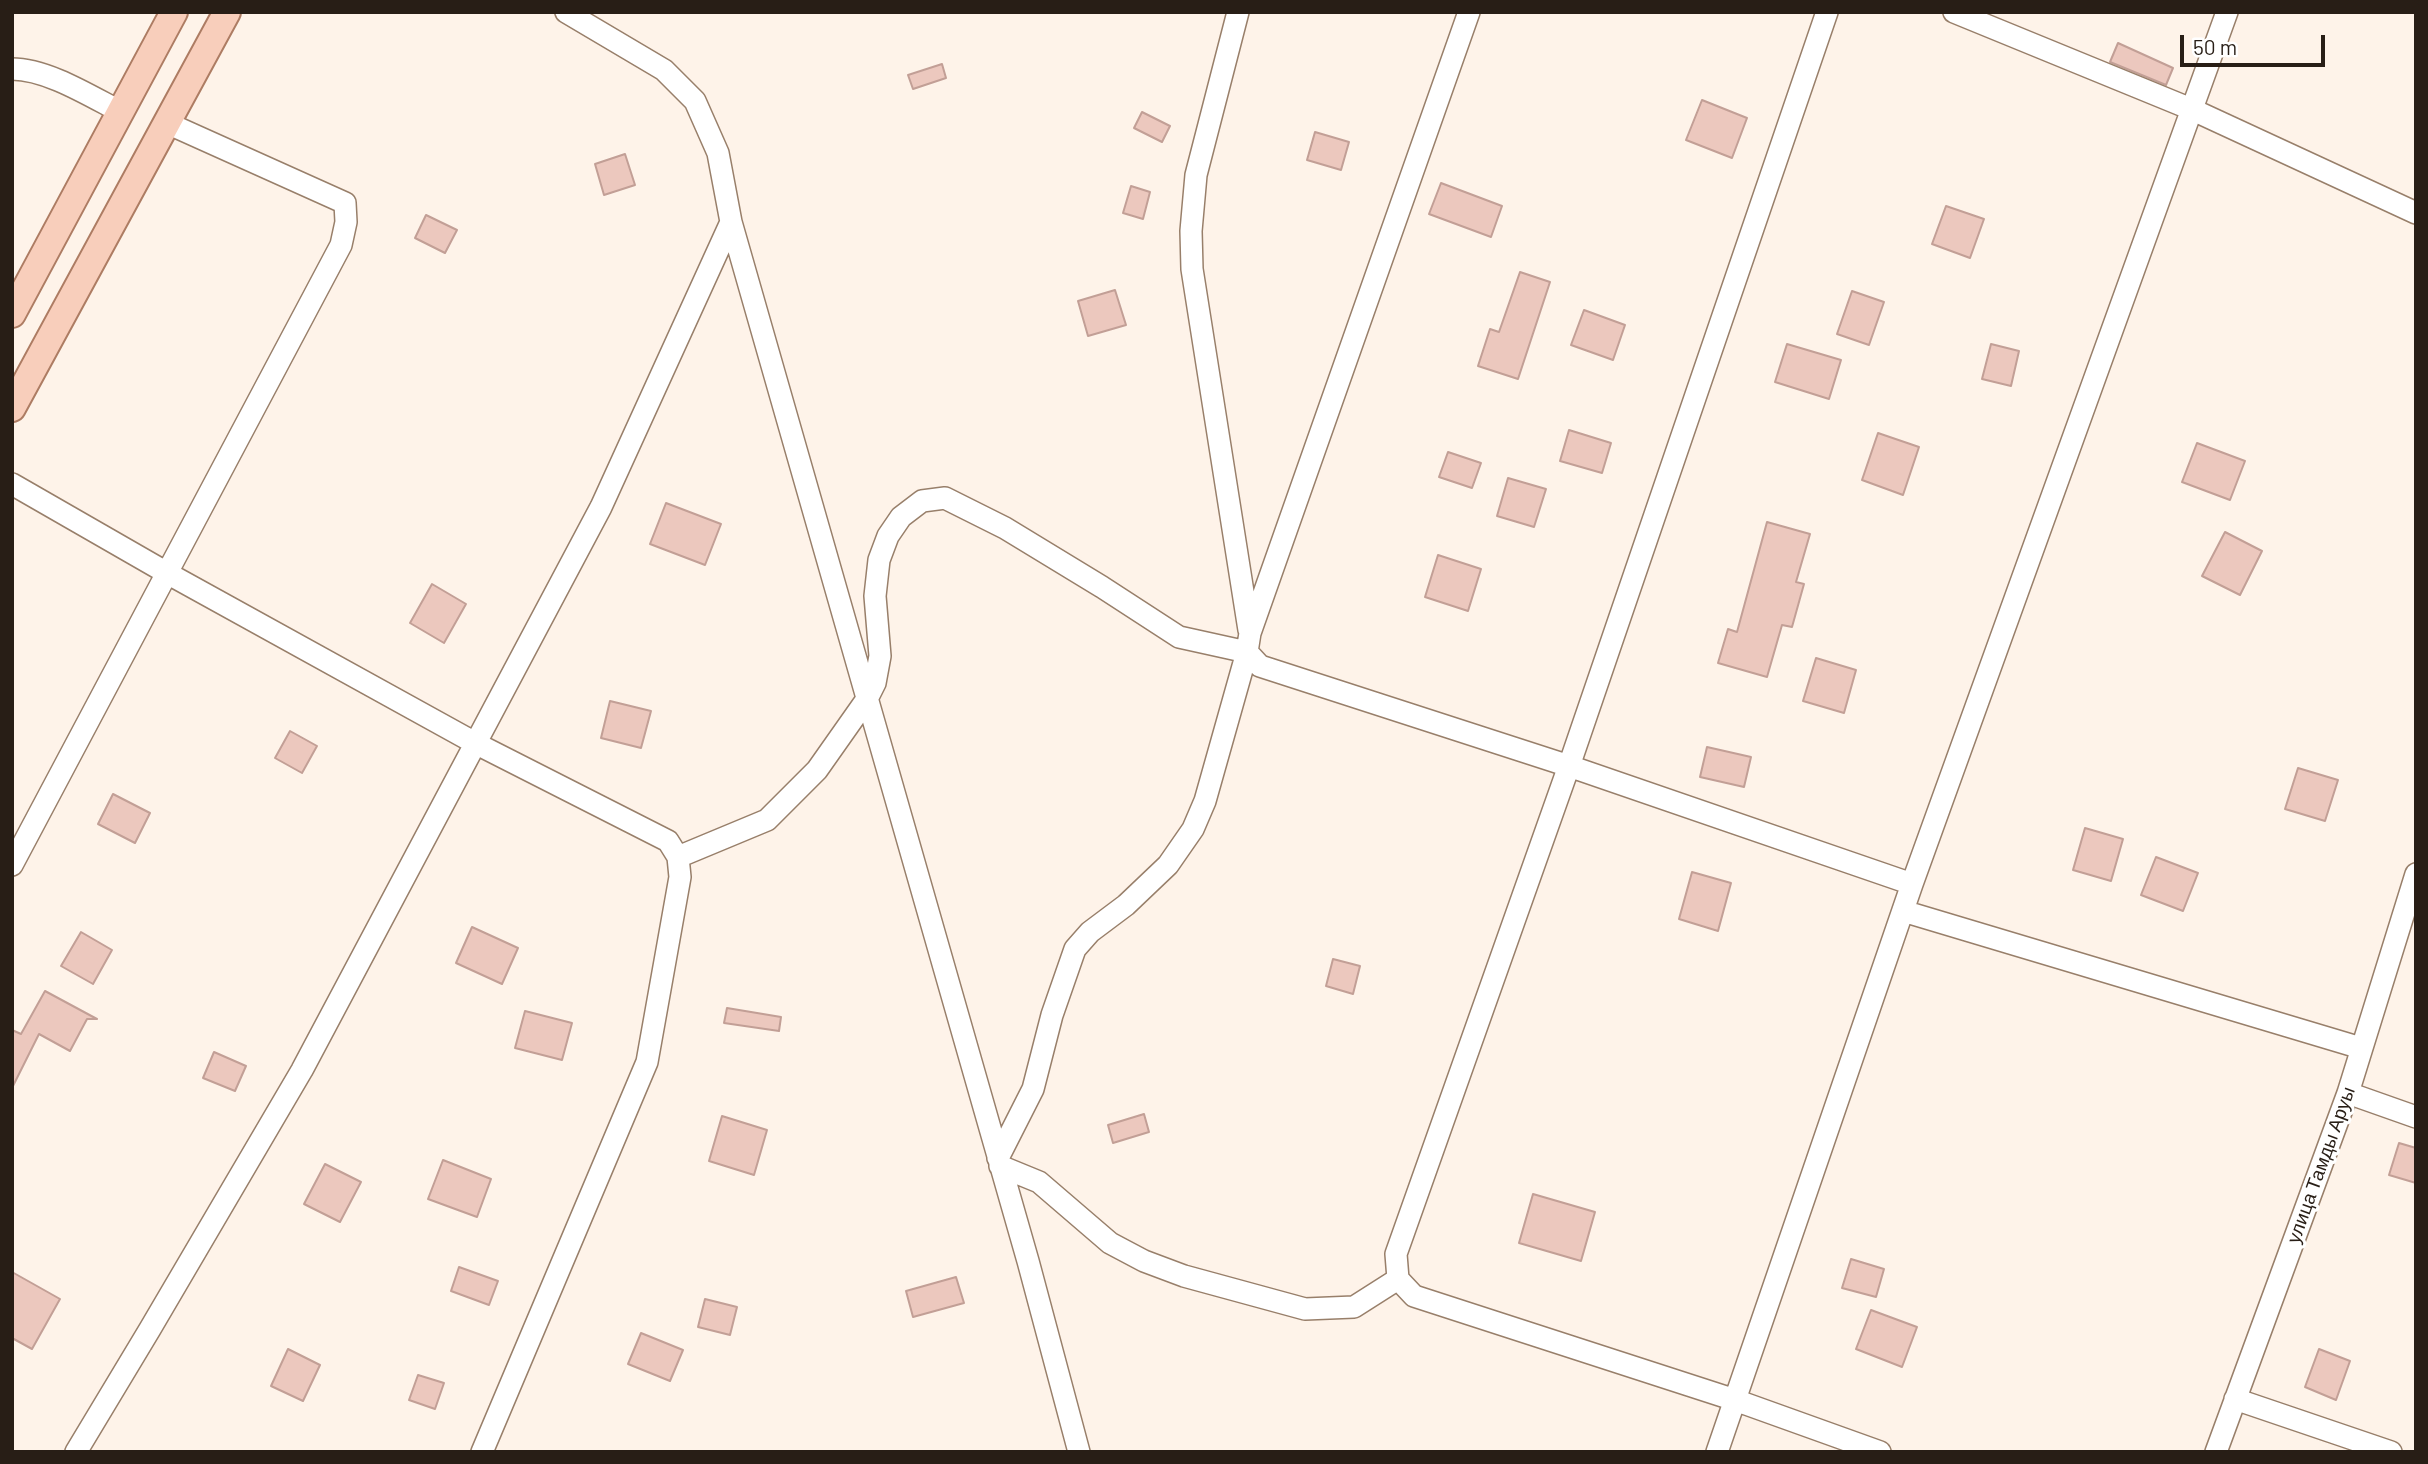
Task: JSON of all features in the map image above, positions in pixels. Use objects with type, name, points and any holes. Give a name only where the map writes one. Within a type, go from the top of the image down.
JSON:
[{"type":"main road","points":[[12,314],[174,12]]},
{"type":"main road","points":[[12,408],[227,12]]},
{"type":"street","points":[[566,12],[664,70],[695,101],[718,153],[731,222],[1079,1452]]},
{"type":"street","points":[[1238,12],[1196,175],[1191,231],[1192,269],[1249,642],[1260,666],[1569,766],[1912,884]]},
{"type":"street","points":[[999,1162],[1033,1089],[1055,1003],[1075,949],[1090,932],[1126,905],[1168,865],[1193,830],[1205,801],[1249,642],[1469,12]]},
{"type":"street","points":[[1827,12],[1569,766],[1396,1254],[1398,1279],[1414,1296],[1735,1400],[1880,1452]]},
{"type":"street","points":[[1954,12],[2191,109],[2416,213]]},
{"type":"street","points":[[1717,1452],[1912,884],[2227,12]]},
{"type":"street","points":[[12,69],[58,80],[121,112]]},
{"type":"street","points":[[12,865],[341,245],[346,222],[345,203],[167,123]]},
{"type":"street","points":[[76,1452],[302,1070],[601,507],[731,222]]},
{"type":"street","points":[[12,484],[475,743],[668,841],[678,857],[680,877],[646,1062],[482,1452]]},
{"type":"street","points":[[678,857],[767,820],[817,770],[867,699],[875,682],[880,656],[875,596],[879,560],[888,536],[901,517],[922,500],[945,498],[1005,528],[1179,638],[1249,642]]},
{"type":"street","name":"улица Тамды Аруы","points":[[2216,1452],[2348,1093],[2416,874]]},
{"type":"street","points":[[1903,911],[2361,1048]]},
{"type":"street","points":[[2348,1093],[2416,1117]]},
{"type":"street","points":[[999,1162],[1039,1182],[1110,1243],[1144,1261],[1184,1276],[1305,1309],[1354,1307],[1398,1279]]},
{"type":"street","points":[[2235,1399],[2390,1452]]},
{"type":"building","points":[[2118,43],[2173,68],[2166,85],[2110,62]]},
{"type":"building","points":[[942,64],[946,78],[913,89],[908,75]]},
{"type":"building","points":[[1702,100],[1747,118],[1732,158],[1686,140]]},
{"type":"building","points":[[1142,112],[1170,126],[1162,142],[1134,128]]},
{"type":"building","points":[[1315,132],[1349,142],[1341,170],[1307,160]]},
{"type":"building","points":[[625,154],[635,185],[604,195],[595,164]]},
{"type":"building","points":[[1441,183],[1502,206],[1491,237],[1429,214]]},
{"type":"building","points":[[1131,186],[1150,192],[1143,219],[1123,213]]},
{"type":"building","points":[[1946,206],[1984,219],[1970,258],[1932,244]]},
{"type":"building","points":[[426,215],[457,230],[445,253],[415,238]]},
{"type":"building","points":[[1520,272],[1550,282],[1518,379],[1478,366],[1490,329],[1499,332]]},
{"type":"building","points":[[1115,290],[1126,325],[1088,336],[1078,301]]},
{"type":"building","points":[[1852,291],[1884,302],[1869,345],[1837,334]]},
{"type":"building","points":[[1584,310],[1625,325],[1613,360],[1571,345]]},
{"type":"building","points":[[1787,344],[1841,360],[1829,399],[1775,382]]},
{"type":"building","points":[[1991,344],[2019,351],[2011,386],[1982,379]]},
{"type":"building","points":[[1569,430],[1611,443],[1602,473],[1560,461]]},
{"type":"building","points":[[1878,433],[1919,447],[1903,495],[1862,480]]},
{"type":"building","points":[[2197,443],[2245,461],[2230,500],[2182,482]]},
{"type":"building","points":[[1448,452],[1481,463],[1472,488],[1439,477]]},
{"type":"building","points":[[1508,478],[1546,489],[1534,527],[1497,516]]},
{"type":"building","points":[[666,503],[721,524],[705,565],[650,544]]},
{"type":"building","points":[[1767,522],[1810,534],[1796,582],[1804,584],[1792,627],[1782,625],[1767,677],[1718,663],[1728,629],[1737,632]]},
{"type":"building","points":[[2225,532],[2262,551],[2240,595],[2202,576]]},
{"type":"building","points":[[1438,555],[1481,569],[1468,611],[1425,597]]},
{"type":"building","points":[[432,584],[466,604],[444,643],[410,623]]},
{"type":"building","points":[[1816,658],[1856,670],[1844,713],[1803,701]]},
{"type":"building","points":[[610,701],[651,711],[641,748],[601,738]]},
{"type":"building","points":[[290,731],[317,746],[302,773],[275,758]]},
{"type":"building","points":[[1707,747],[1751,757],[1744,787],[1700,777]]},
{"type":"building","points":[[2298,768],[2338,780],[2325,821],[2285,809]]},
{"type":"building","points":[[113,794],[150,813],[135,843],[98,824]]},
{"type":"building","points":[[2085,828],[2123,839],[2111,881],[2073,870]]},
{"type":"building","points":[[2156,857],[2198,873],[2183,911],[2141,895]]},
{"type":"building","points":[[1692,872],[1731,883],[1718,931],[1679,919]]},
{"type":"building","points":[[472,927],[518,948],[502,984],[456,963]]},
{"type":"building","points":[[81,932],[112,950],[93,984],[61,966]]},
{"type":"building","points":[[1333,959],[1360,966],[1353,994],[1326,986]]},
{"type":"building","points":[[45,991],[97,1019],[87,1019],[70,1051],[39,1034],[12,1088],[12,1030],[21,1034]]},
{"type":"building","points":[[727,1008],[781,1017],[779,1031],[724,1023]]},
{"type":"building","points":[[525,1011],[572,1023],[562,1060],[515,1048]]},
{"type":"building","points":[[214,1052],[246,1066],[235,1091],[203,1078]]},
{"type":"building","points":[[1144,1114],[1149,1132],[1113,1143],[1108,1125]]},
{"type":"building","points":[[722,1116],[767,1130],[754,1175],[709,1161]]},
{"type":"building","points":[[2399,1143],[2416,1148],[2416,1183],[2389,1175]]},
{"type":"building","points":[[443,1160],[491,1179],[477,1217],[428,1199]]},
{"type":"building","points":[[325,1164],[361,1182],[340,1222],[304,1204]]},
{"type":"building","points":[[1533,1194],[1595,1212],[1581,1261],[1519,1243]]},
{"type":"building","points":[[1851,1259],[1884,1269],[1876,1297],[1842,1288]]},
{"type":"building","points":[[459,1267],[498,1281],[489,1305],[451,1291]]},
{"type":"building","points":[[12,1272],[60,1299],[32,1349],[12,1338]]},
{"type":"building","points":[[956,1277],[964,1303],[913,1317],[906,1291]]},
{"type":"building","points":[[705,1299],[737,1307],[730,1335],[698,1327]]},
{"type":"building","points":[[1871,1310],[1917,1327],[1902,1367],[1856,1349]]},
{"type":"building","points":[[641,1333],[683,1350],[670,1381],[628,1364]]},
{"type":"building","points":[[288,1349],[320,1365],[303,1401],[271,1386]]},
{"type":"building","points":[[2319,1349],[2350,1361],[2336,1400],[2305,1387]]},
{"type":"building","points":[[418,1375],[444,1383],[435,1409],[409,1400]]}]
